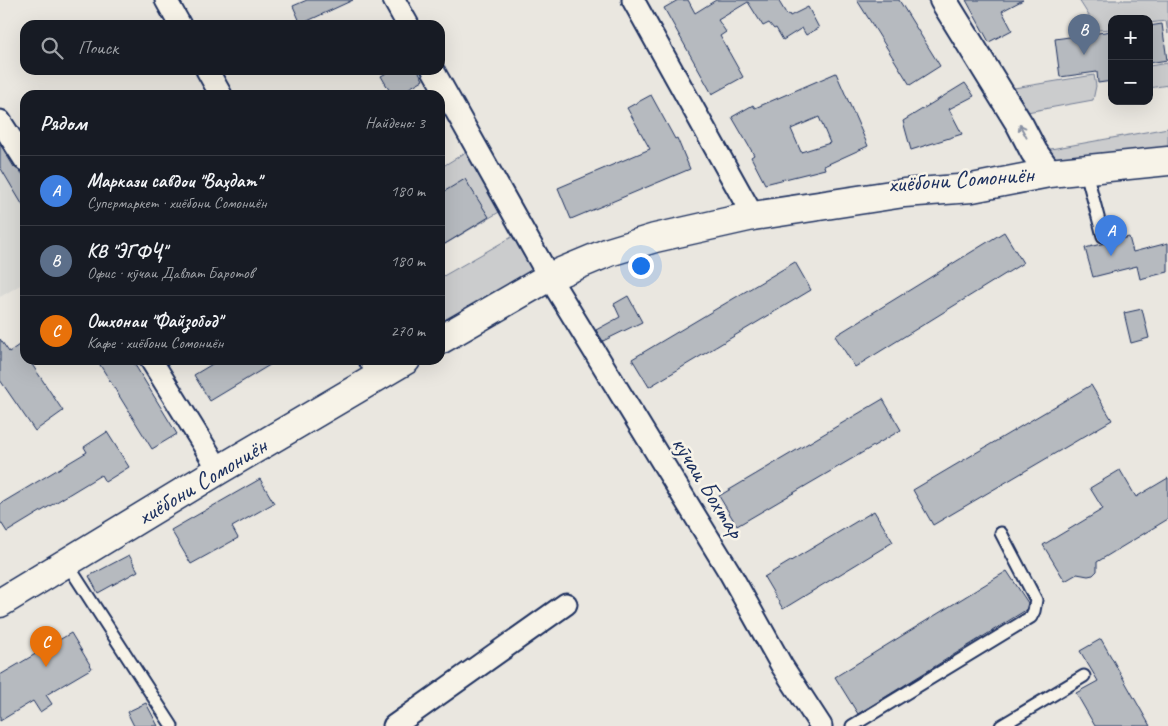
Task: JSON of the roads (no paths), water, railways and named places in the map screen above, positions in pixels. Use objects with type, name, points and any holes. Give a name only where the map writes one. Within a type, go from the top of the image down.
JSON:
[{"type":"highway","name":"хиёбони Сомониён","points":[[445,321],[546,271],[750,210],[904,193],[972,188],[1049,172],[1168,161]]},
{"type":"highway","name":"хиёбони Сомониён","points":[[445,337],[546,271]]},
{"type":"highway","name":"хиёбони Сомониён","points":[[0,603],[63,558],[372,365]]},
{"type":"highway","name":"хиёбони Сомониён","points":[[0,587],[63,558]]},
{"type":"street","points":[[166,0],[177,20]]},
{"type":"street","points":[[394,0],[405,20]]},
{"type":"street","points":[[632,0],[750,210]]},
{"type":"street","points":[[943,0],[1034,152],[1049,172]]},
{"type":"street","points":[[210,75],[218,90]]},
{"type":"street","name":"кӯчаи Бохтар","points":[[436,75],[444,90]]},
{"type":"street","name":"кӯчаи Бохтар","points":[[445,91],[546,271],[730,573],[782,666],[821,726]]},
{"type":"street","points":[[0,121],[20,152]]},
{"type":"street","points":[[154,365],[215,464]]},
{"type":"street","points":[[394,726],[566,604]]},
{"type":"lane","points":[[1085,168],[1103,236]]},
{"type":"lane","points":[[852,726],[1031,617],[1036,600],[1001,533]]},
{"type":"lane","points":[[63,558],[172,726]]},
{"type":"lane","points":[[1001,726],[1084,676]]},
{"type":"place","name":"КВ \"ЭГФҶ\"","points":[[1084,55]]},
{"type":"place","name":"Маркази савдои \"Ваҳдат\"","points":[[1111,256]]},
{"type":"place","name":"Ошхонаи \"Файзобод\"","points":[[46,667]]}]
